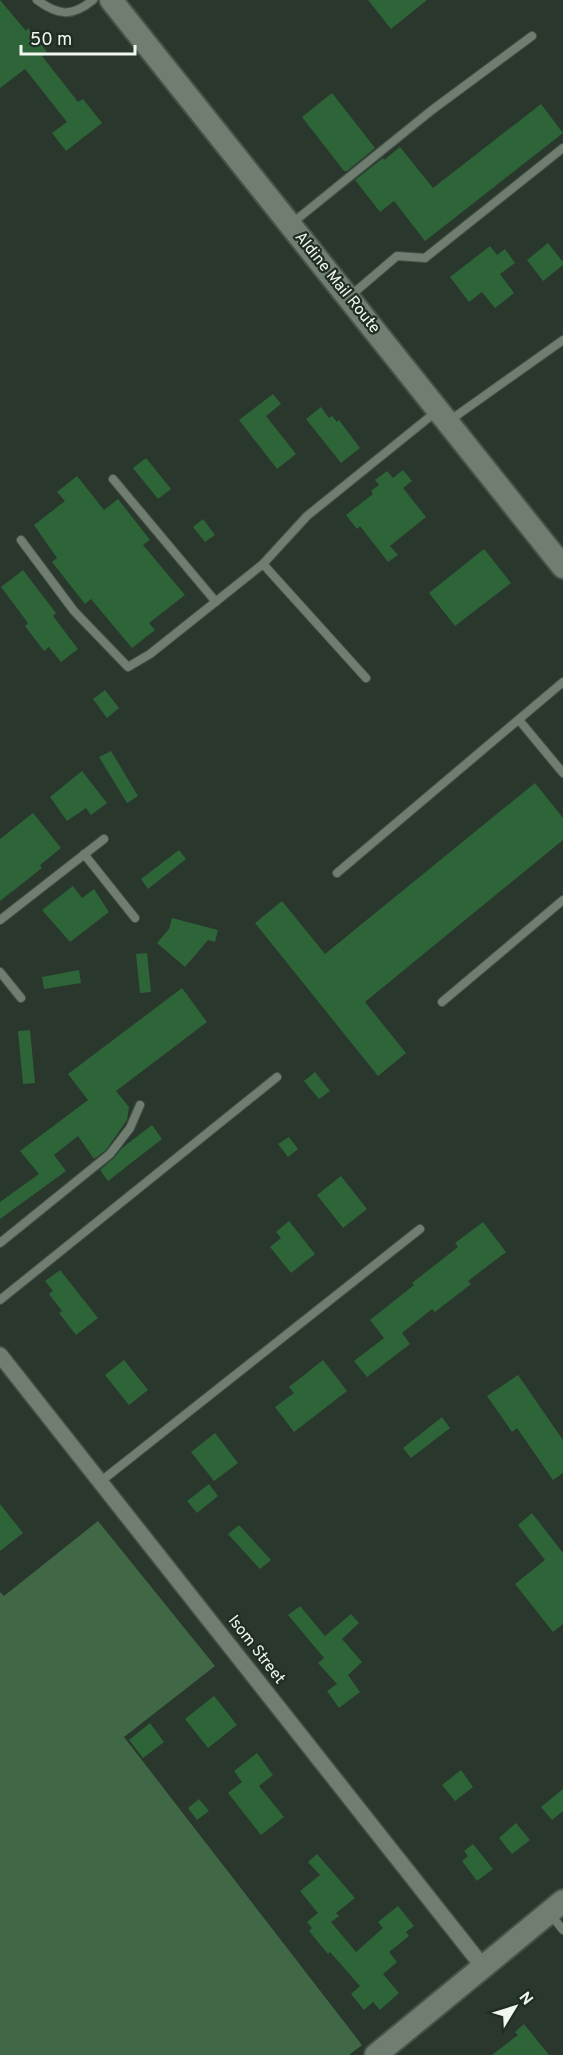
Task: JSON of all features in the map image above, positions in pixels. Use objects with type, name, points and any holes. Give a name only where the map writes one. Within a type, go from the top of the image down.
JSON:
[{"type":"main road","name":"Aldine Mail Route","points":[[110,1],[563,567]]},
{"type":"main road","points":[[376,2055],[484,1968],[558,1915]]},
{"type":"street","name":"Isom Street","points":[[0,1355],[484,1968]]},
{"type":"lane","points":[[37,0],[51,10],[62,13],[75,12],[110,1]]},
{"type":"lane","points":[[290,225],[432,110],[532,36]]},
{"type":"lane","points":[[348,298],[397,256],[425,258],[563,148]]},
{"type":"lane","points":[[21,540],[74,611],[128,667],[150,654],[263,564],[307,516],[443,416],[563,339]]},
{"type":"lane","points":[[113,479],[216,602]]},
{"type":"lane","points":[[263,564],[366,678]]},
{"type":"lane","points":[[337,873],[563,682]]},
{"type":"lane","points":[[519,720],[563,773]]},
{"type":"lane","points":[[0,920],[104,839]]},
{"type":"lane","points":[[84,854],[135,918]]},
{"type":"lane","points":[[442,1002],[563,900]]},
{"type":"lane","points":[[0,972],[21,998]]},
{"type":"lane","points":[[0,1300],[277,1077]]},
{"type":"lane","points":[[0,1243],[110,1154],[129,1128],[140,1106]]},
{"type":"lane","points":[[100,1482],[420,1229]]},
{"type":"green space","points":[[98,1521],[215,1666],[124,1737],[362,2045],[349,2055],[0,2055],[0,1592],[4,1596]]},
{"type":"building","points":[[0,0],[26,31],[28,28],[47,52],[42,56],[78,102],[83,99],[102,123],[66,151],[52,133],[67,122],[25,69],[0,88]]},
{"type":"building","points":[[368,0],[427,0],[391,29]]},
{"type":"building","points":[[332,93],[375,148],[347,171],[344,171],[302,117]]},
{"type":"building","points":[[541,104],[563,133],[425,241],[394,201],[380,212],[355,180],[400,147],[433,188]]},
{"type":"building","points":[[548,243],[563,265],[543,281],[527,260]]},
{"type":"building","points":[[490,246],[497,255],[505,249],[515,263],[500,274],[514,293],[495,308],[482,292],[469,302],[450,277]]},
{"type":"building","points":[[273,394],[281,404],[266,416],[296,454],[277,469],[239,420]]},
{"type":"building","points":[[321,407],[329,418],[332,416],[337,422],[339,420],[360,448],[341,463],[306,419]]},
{"type":"building","points":[[146,458],[171,489],[158,499],[133,468]]},
{"type":"building","points":[[403,470],[412,481],[403,488],[426,517],[390,546],[398,555],[388,562],[360,526],[357,529],[346,515],[373,494],[371,491],[379,485],[375,480],[387,471],[393,478]]},
{"type":"building","points":[[77,476],[104,510],[118,499],[150,540],[143,545],[185,595],[149,623],[155,630],[132,648],[91,599],[85,604],[52,562],[57,558],[34,525],[65,501],[57,492]]},
{"type":"building","points":[[203,519],[215,535],[205,542],[193,527]]},
{"type":"building","points":[[484,549],[511,583],[455,626],[429,593]]},
{"type":"building","points":[[23,570],[56,613],[53,616],[78,649],[61,662],[49,647],[44,651],[25,626],[28,623],[1,587]]},
{"type":"building","points":[[105,690],[119,708],[107,718],[93,699]]},
{"type":"building","points":[[111,751],[138,796],[127,803],[99,757]]},
{"type":"building","points":[[82,771],[107,803],[91,815],[86,808],[67,821],[50,797]]},
{"type":"building","points":[[535,783],[563,818],[563,840],[365,1002],[406,1053],[378,1076],[255,923],[282,901],[325,954]]},
{"type":"building","points":[[33,813],[61,848],[40,865],[42,868],[0,901],[0,839]]},
{"type":"building","points":[[179,850],[186,859],[148,889],[141,879]]},
{"type":"building","points":[[73,886],[82,898],[94,889],[109,912],[70,942],[42,910]]},
{"type":"building","points":[[172,918],[218,930],[215,942],[208,940],[185,967],[157,943],[169,929]]},
{"type":"building","points":[[147,953],[151,992],[140,993],[136,954]]},
{"type":"building","points":[[79,970],[81,983],[44,989],[42,977]]},
{"type":"building","points":[[182,988],[207,1022],[116,1091],[129,1107],[127,1120],[106,1150],[94,1159],[78,1136],[54,1155],[66,1171],[0,1219],[0,1202],[39,1174],[20,1151],[88,1100],[68,1074]]},
{"type":"building","points":[[30,1030],[35,1083],[23,1084],[18,1031]]},
{"type":"building","points":[[315,1072],[330,1091],[319,1099],[304,1081]]},
{"type":"building","points":[[152,1125],[162,1139],[108,1181],[100,1170],[122,1148]]},
{"type":"building","points":[[289,1137],[298,1149],[288,1157],[278,1144]]},
{"type":"building","points":[[341,1176],[367,1209],[343,1228],[317,1195]]},
{"type":"building","points":[[289,1221],[315,1254],[291,1273],[270,1247],[281,1238],[276,1232]]},
{"type":"building","points":[[483,1222],[506,1252],[468,1281],[471,1284],[435,1312],[432,1309],[402,1333],[410,1344],[367,1377],[354,1361],[384,1338],[370,1320],[458,1247],[455,1243]]},
{"type":"building","points":[[60,1270],[98,1318],[76,1335],[59,1313],[62,1311],[49,1294],[53,1291],[45,1281]]},
{"type":"building","points":[[124,1360],[148,1390],[129,1405],[105,1375]]},
{"type":"building","points":[[323,1360],[347,1391],[294,1432],[275,1407],[294,1393],[289,1387]]},
{"type":"building","points":[[518,1375],[563,1440],[563,1473],[553,1480],[517,1428],[512,1432],[487,1396]]},
{"type":"building","points":[[442,1417],[450,1428],[411,1458],[403,1448]]},
{"type":"building","points":[[215,1433],[238,1463],[214,1481],[191,1452]]},
{"type":"building","points":[[209,1484],[218,1496],[197,1513],[187,1501]]},
{"type":"building","points":[[0,1504],[23,1533],[0,1551]]},
{"type":"building","points":[[532,1513],[563,1553],[563,1624],[553,1632],[515,1584],[545,1560],[518,1525]]},
{"type":"building","points":[[239,1525],[271,1560],[260,1569],[228,1534]]},
{"type":"building","points":[[300,1606],[325,1636],[351,1614],[359,1623],[342,1639],[362,1662],[348,1675],[360,1692],[339,1708],[327,1691],[337,1684],[318,1663],[324,1658],[288,1615]]},
{"type":"building","points":[[214,1696],[237,1725],[208,1748],[185,1719]]},
{"type":"building","points":[[150,1723],[164,1742],[143,1758],[129,1740]]},
{"type":"building","points":[[257,1753],[273,1775],[259,1786],[284,1817],[261,1835],[228,1793],[242,1782],[234,1771]]},
{"type":"building","points":[[461,1770],[473,1787],[455,1801],[442,1785]]},
{"type":"building","points":[[563,1789],[563,1811],[552,1820],[541,1807]]},
{"type":"building","points":[[199,1799],[209,1811],[197,1820],[188,1808]]},
{"type":"building","points":[[516,1823],[530,1840],[512,1854],[499,1838]]},
{"type":"building","points":[[473,1844],[493,1869],[477,1881],[462,1861],[468,1856],[464,1851]]},
{"type":"building","points":[[317,1854],[355,1898],[336,1913],[339,1916],[331,1922],[356,1952],[383,1928],[378,1922],[398,1906],[414,1926],[406,1932],[409,1936],[389,1952],[397,1962],[383,1974],[399,1993],[380,2010],[373,2002],[364,2010],[351,1994],[360,1986],[309,1931],[312,1928],[307,1922],[318,1913],[300,1891],[320,1875],[308,1862]]},
{"type":"building","points":[[524,2024],[549,2055],[492,2055],[518,2035],[515,2032]]}]
